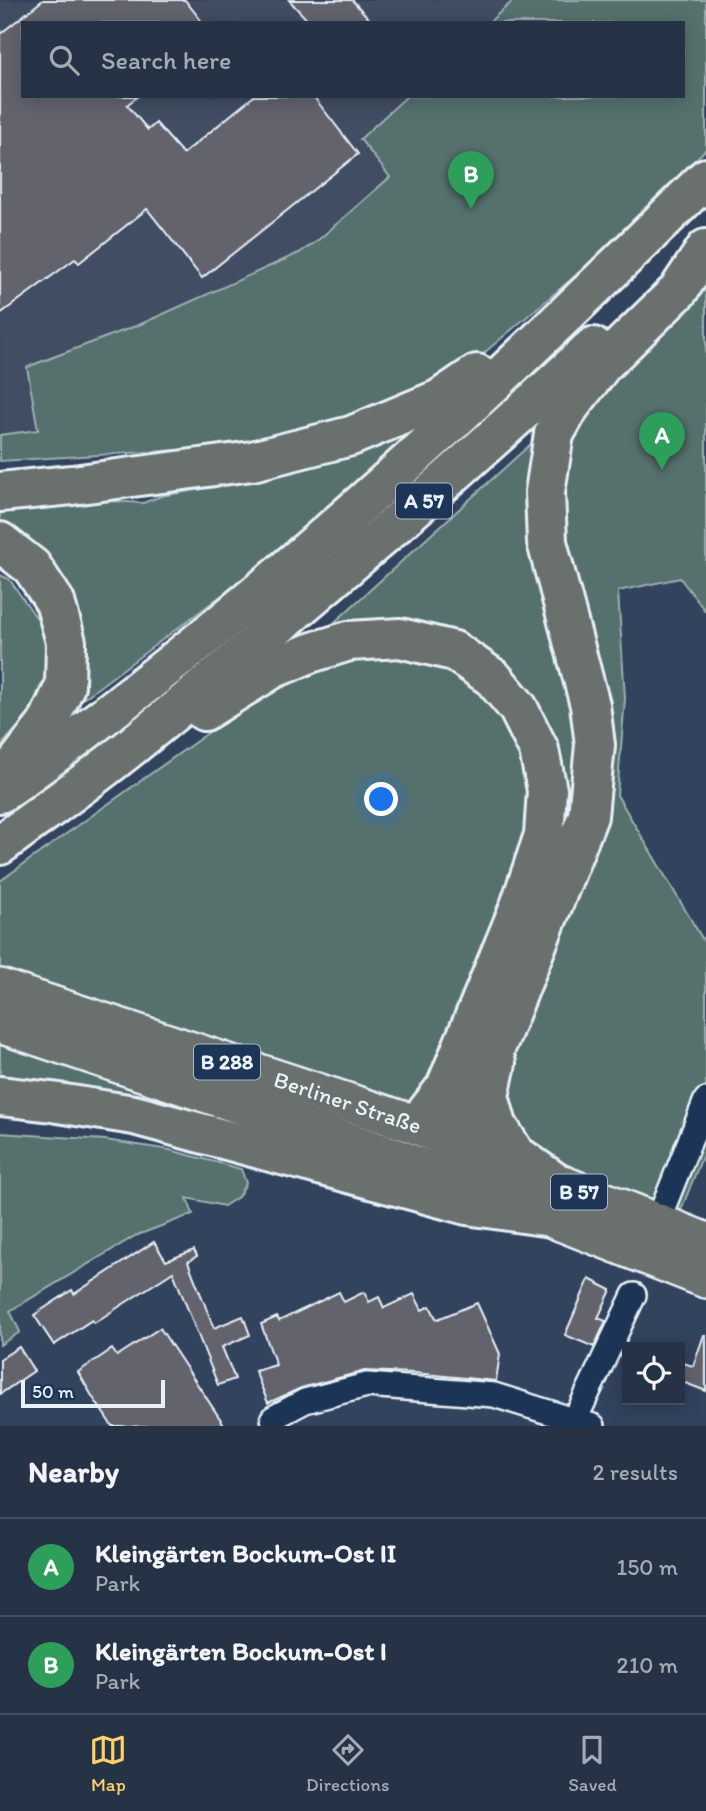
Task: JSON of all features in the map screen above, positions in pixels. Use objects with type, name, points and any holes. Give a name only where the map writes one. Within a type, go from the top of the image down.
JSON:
[{"type":"highway","name":"A 57","points":[[0,793],[48,760],[335,530],[564,318],[706,178]]},
{"type":"highway","name":"A 57","points":[[0,845],[130,748],[358,559],[490,443],[706,241]]},
{"type":"highway","points":[[453,1141],[500,1037],[588,816],[595,745],[590,705],[547,542],[545,492],[554,435],[570,407],[602,365],[678,291],[706,249]]},
{"type":"highway","points":[[0,492],[252,461],[351,436],[440,399],[564,318]]},
{"type":"highway","points":[[0,474],[153,472]]},
{"type":"highway","points":[[0,542],[32,567],[40,579],[55,602],[66,642],[65,686],[47,724],[10,771],[0,779]]},
{"type":"highway","points":[[130,748],[217,704],[272,669],[310,653],[349,642],[400,638],[454,651],[493,678],[518,709],[539,750],[547,790],[544,835],[520,906],[446,1087],[417,1125]]},
{"type":"highway","points":[[500,1037],[489,1096],[497,1125],[515,1154],[550,1199]]},
{"type":"highway","points":[[0,1096],[134,1115],[467,1205],[550,1199]]},
{"type":"main road","name":"Berliner Straße","points":[[0,988],[417,1125],[453,1141],[550,1199],[706,1279]]},
{"type":"main road","name":"Berliner Straße","points":[[0,1024],[395,1157],[456,1181],[657,1223],[706,1242]]},
{"type":"main road","name":"Berliner Straße","points":[[395,1157],[437,1152],[453,1141]]},
{"type":"street","points":[[657,1223],[706,1100]]},
{"type":"street","points":[[275,1426],[273,1418],[306,1401],[367,1385],[494,1395],[580,1424],[634,1295]]},
{"type":"shaded area","points":[[0,0],[514,0],[490,21],[21,21],[21,98],[405,98],[360,139],[390,177],[316,242],[299,253],[141,324],[28,367],[38,431],[0,435]]},
{"type":"green space","points":[[514,0],[706,0],[706,149],[607,249],[471,364],[350,420],[244,446],[0,461],[0,435],[38,430],[27,367],[141,324],[299,253],[316,242],[390,177],[360,139],[405,98],[685,98],[685,21],[490,21]]},
{"type":"green space","points":[[706,273],[706,612],[680,578],[618,591],[625,698],[617,795],[706,945],[706,1147],[681,1210],[414,1104],[302,1150],[0,1089],[0,881],[229,718],[533,442]]},
{"type":"green space","points":[[415,430],[310,525],[79,702],[87,651],[79,614],[60,581],[0,529],[0,504],[93,500],[143,503],[161,496],[227,485],[336,459]]},
{"type":"green space","points":[[0,575],[9,579],[45,630],[48,669],[28,715],[0,747]]},
{"type":"green space","points":[[0,1133],[105,1140],[170,1150],[241,1169],[246,1183],[238,1197],[224,1206],[187,1198],[193,1214],[135,1236],[10,1311],[20,1332],[0,1345]]},
{"type":"building","points":[[43,0],[185,0],[201,21],[21,21],[21,98],[136,98],[127,105],[148,130],[156,123],[183,154],[252,98],[315,98],[358,154],[202,278],[147,209],[79,263],[75,259],[0,314],[0,34]]},
{"type":"building","points":[[289,0],[352,0],[371,21],[308,21]]},
{"type":"building","points":[[154,1242],[166,1261],[194,1250],[197,1256],[188,1262],[214,1328],[243,1316],[250,1335],[222,1347],[235,1379],[218,1385],[173,1272],[94,1323],[92,1320],[54,1345],[34,1315],[72,1290],[74,1294]]},
{"type":"building","points":[[589,1279],[611,1290],[598,1318],[606,1321],[594,1347],[565,1335]]},
{"type":"building","points":[[339,1292],[344,1302],[364,1292],[369,1302],[379,1297],[384,1308],[414,1294],[422,1310],[430,1306],[438,1319],[477,1303],[500,1354],[496,1381],[364,1371],[301,1388],[268,1403],[255,1371],[276,1365],[261,1324],[277,1317],[279,1321]]},
{"type":"building","points":[[160,1328],[225,1426],[112,1426],[92,1396],[78,1372],[112,1349],[117,1356]]},
{"type":"building","points":[[706,1335],[706,1391],[685,1383],[685,1364],[693,1366]]},
{"type":"building","points":[[19,1347],[34,1371],[0,1394],[0,1359]]},
{"type":"place","name":"Kleingärten Bockum-Ost I","points":[[471,209]]},
{"type":"place","name":"Kleingärten Bockum-Ost II","points":[[662,470]]}]
